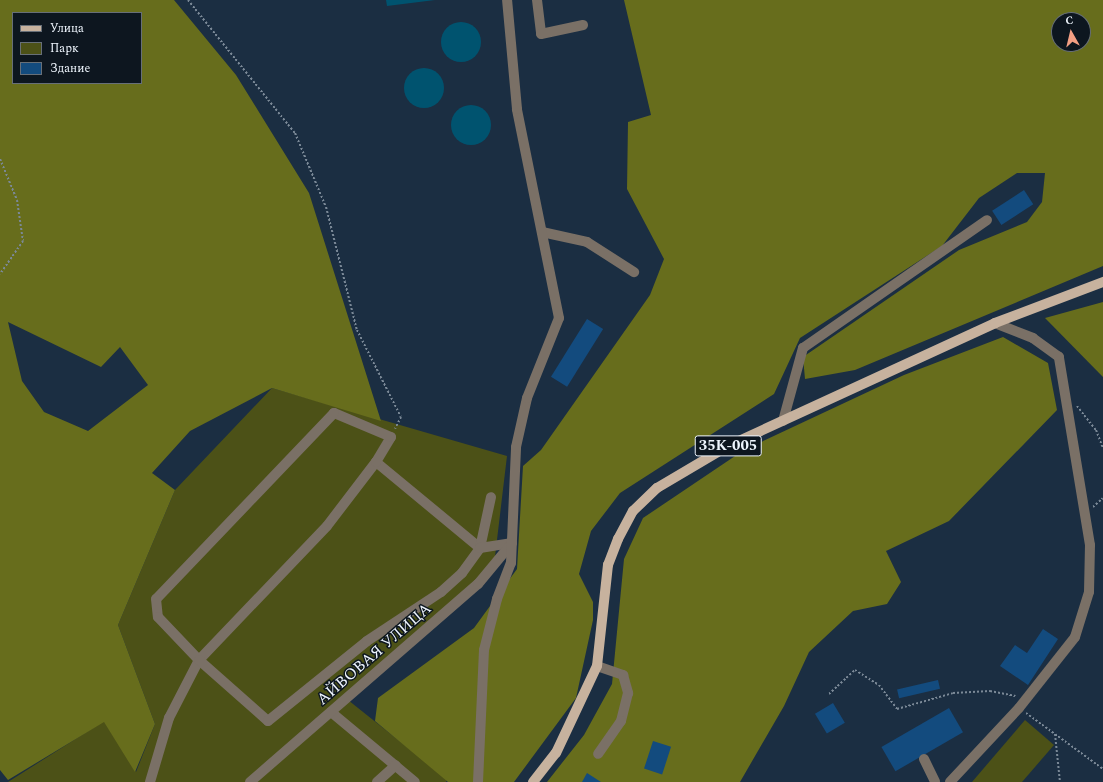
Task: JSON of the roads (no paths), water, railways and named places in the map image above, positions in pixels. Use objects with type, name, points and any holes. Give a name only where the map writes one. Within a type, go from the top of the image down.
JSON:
[{"type":"main road","name":"35К-005","points":[[533,782],[556,753],[597,666],[608,565],[633,511],[657,488],[728,446],[996,323],[1103,282]]},
{"type":"street","points":[[478,782],[484,650],[497,599],[511,563],[516,447],[527,398],[559,318],[517,109],[507,0]]},
{"type":"street","points":[[537,0],[541,34],[583,25]]},
{"type":"street","points":[[783,421],[803,348],[987,220]]},
{"type":"street","points":[[542,232],[586,242],[634,272]]},
{"type":"street","points":[[950,782],[1019,708],[1075,637],[1089,592],[1090,545],[1059,357],[1033,338],[996,323]]},
{"type":"street","points":[[150,782],[169,718],[199,660],[317,538],[376,462],[391,437],[334,413],[156,599],[158,617],[199,660],[268,721],[367,641],[441,592],[462,573],[480,548],[491,497]]},
{"type":"street","points":[[376,462],[480,548],[512,543]]},
{"type":"street","name":"АЙВОВАЯ УЛИЦА","points":[[250,782],[478,584],[512,543]]},
{"type":"street","points":[[597,666],[623,675],[628,693],[621,721],[598,754]]},
{"type":"street","points":[[331,712],[416,782]]},
{"type":"street","points":[[924,759],[935,782]]},
{"type":"street","points":[[377,782],[396,765]]},
{"type":"water","points":[[386,0],[435,0],[387,6]]},
{"type":"water","points":[[465,22],[472,25],[478,31],[481,42],[480,50],[472,59],[465,62],[457,62],[450,59],[442,50],[441,38],[444,31],[453,23]]},
{"type":"water","points":[[428,68],[435,71],[441,77],[444,88],[443,96],[435,105],[428,108],[420,108],[413,105],[405,96],[404,84],[407,77],[416,69]]},
{"type":"water","points":[[475,105],[482,108],[488,114],[491,125],[490,133],[482,142],[475,145],[467,145],[460,142],[452,133],[451,121],[454,114],[463,106]]}]
